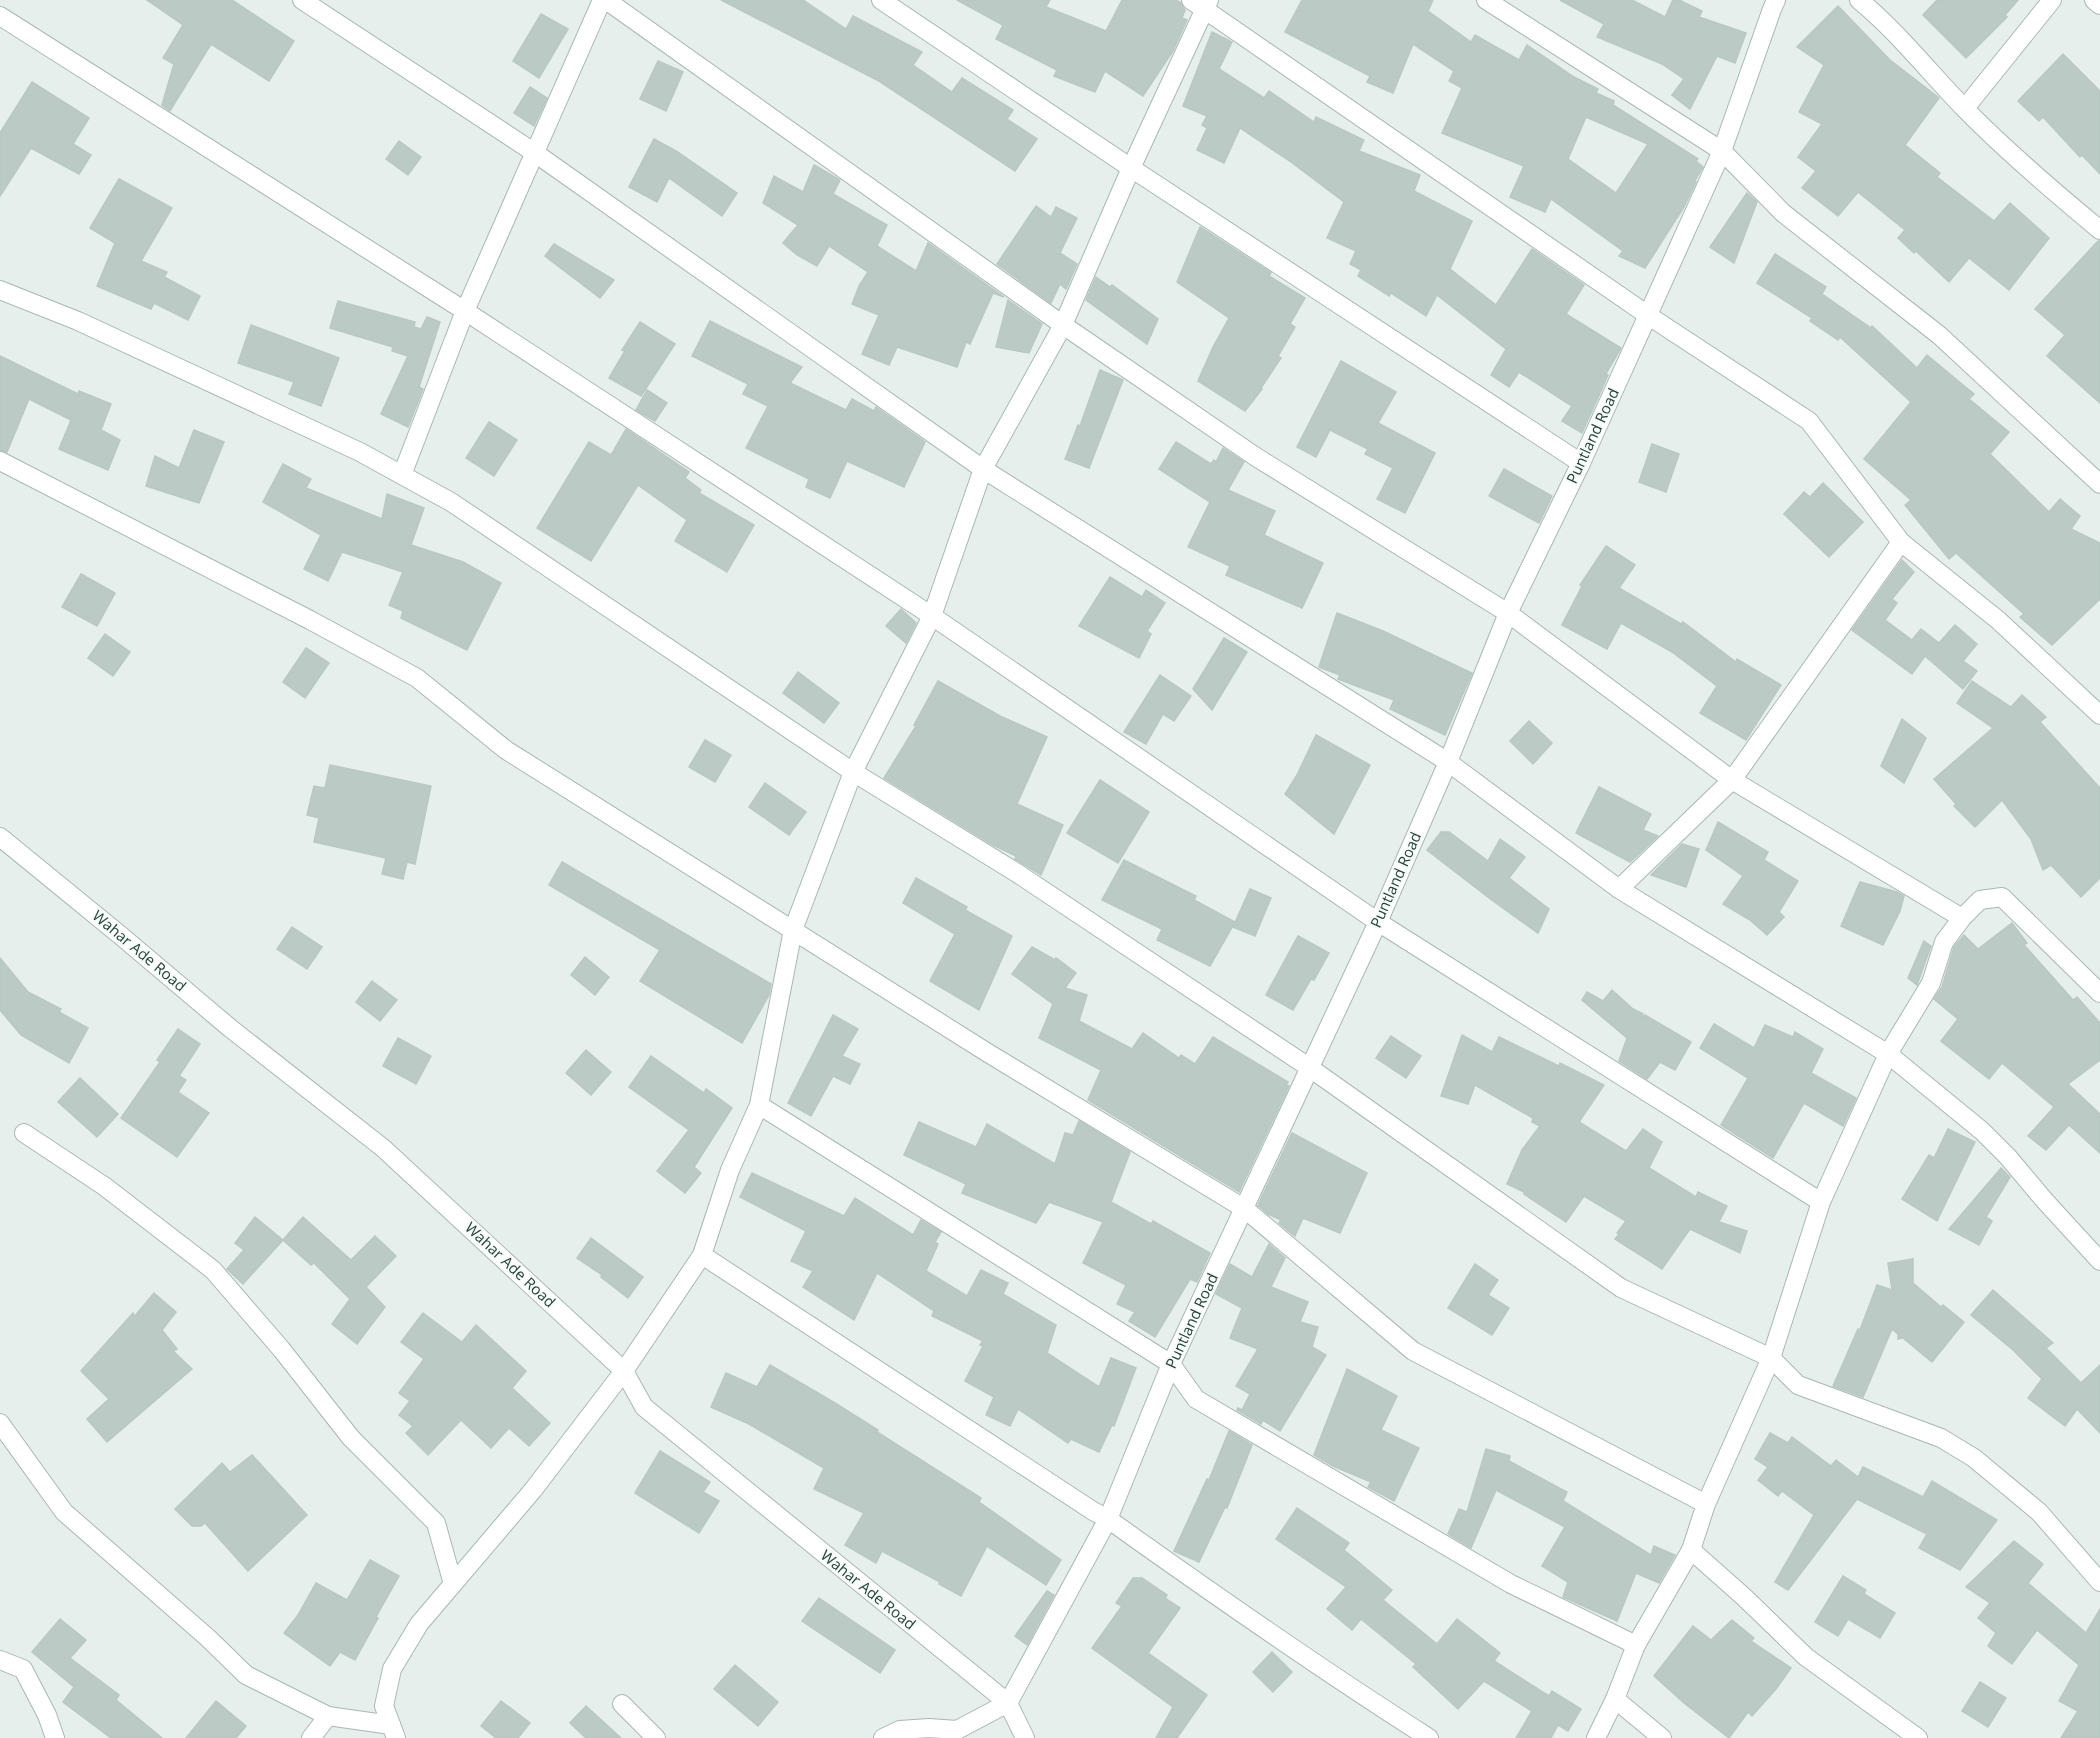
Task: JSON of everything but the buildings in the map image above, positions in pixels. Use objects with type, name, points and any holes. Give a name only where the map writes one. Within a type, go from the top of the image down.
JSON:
[{"type":"street","points":[[302,0],[535,153],[983,469],[1448,762],[1618,889],[1888,1054],[1982,1131],[2100,1261]]},
{"type":"street","points":[[402,475],[465,311],[604,0],[1063,325],[1256,457],[1508,613],[1732,780],[1962,918]]},
{"type":"street","points":[[881,0],[1131,168],[1581,464]]},
{"type":"street","points":[[1486,0],[1722,151],[1783,213],[1939,335],[2100,484]]},
{"type":"street","points":[[1859,0],[1884,21],[1965,108],[2100,230]]},
{"type":"street","points":[[1965,108],[2052,0]]},
{"type":"street","points":[[2094,0],[2100,5]]},
{"type":"street","points":[[394,1731],[384,1706],[392,1669],[419,1624],[533,1490],[624,1371],[702,1255],[730,1170],[759,1105],[793,930],[853,772],[932,616],[983,469],[1063,325],[1202,3],[1649,316],[1809,421],[1826,447],[1901,542],[1998,620],[2100,715]]},
{"type":"street","name":"Puntland Road","points":[[1008,1703],[1108,1519],[1171,1364],[1378,921],[1448,762],[1508,613],[1581,464],[1649,316],[1722,151],[1769,3]]},
{"type":"street","points":[[0,16],[465,311],[932,616],[1378,921],[1821,1202]]},
{"type":"street","points":[[0,290],[78,321],[360,452],[451,502],[853,772],[1017,873],[1310,1068],[1622,1288],[1771,1358],[1798,1385],[1941,1438],[1974,1458],[2039,1512],[2098,1575]]},
{"type":"street","points":[[0,461],[310,620],[417,678],[506,750],[988,1053],[1245,1209],[1413,1351],[1706,1504]]},
{"type":"street","points":[[1618,889],[1732,780],[1901,542]]},
{"type":"street","name":"Wahar Ade Road","points":[[0,837],[230,1028],[383,1148],[624,1371],[644,1407],[1008,1703]]},
{"type":"street","points":[[1596,1738],[1615,1699],[1636,1645],[1690,1550],[1706,1504],[1771,1358],[1821,1202],[1888,1054],[1931,983],[1944,942],[1962,918],[1980,900],[2002,897],[2100,993]]},
{"type":"street","points":[[759,1105],[1171,1364],[1196,1399],[1511,1584],[1636,1645]]},
{"type":"street","points":[[24,1133],[104,1186],[213,1270],[282,1350],[351,1438],[436,1523],[453,1584]]},
{"type":"street","points":[[702,1255],[1108,1519],[1342,1683],[1429,1738]]},
{"type":"street","points":[[0,1423],[64,1512],[208,1638],[246,1675],[328,1716],[394,1731]]},
{"type":"street","points":[[1690,1550],[1744,1597],[1806,1657],[1918,1738]]},
{"type":"street","points":[[0,1660],[23,1669],[55,1738]]},
{"type":"street","points":[[1615,1699],[1662,1738]]},
{"type":"street","points":[[883,1738],[900,1730],[929,1728],[957,1730],[1008,1703],[1025,1738]]},
{"type":"street","points":[[622,1704],[656,1738]]},
{"type":"street","points":[[311,1738],[328,1716]]}]
